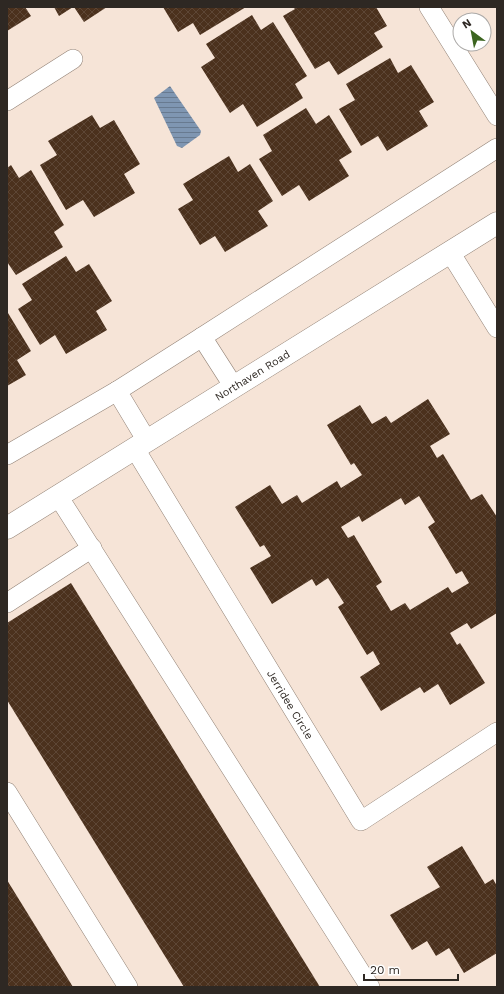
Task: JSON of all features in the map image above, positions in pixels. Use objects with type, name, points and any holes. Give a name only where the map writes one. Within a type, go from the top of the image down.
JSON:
[{"type":"street","name":"Northaven Road","points":[[7,528],[497,223]]},
{"type":"lane","points":[[429,7],[497,116]]},
{"type":"lane","points":[[7,101],[73,59]]},
{"type":"lane","points":[[7,455],[117,391],[202,338],[497,148]]},
{"type":"lane","points":[[450,252],[497,328]]},
{"type":"lane","points":[[202,338],[234,386]]},
{"type":"lane","points":[[117,391],[141,445]]},
{"type":"lane","name":"Jerridee Circle","points":[[141,445],[361,821],[497,732]]},
{"type":"lane","points":[[58,496],[370,987]]},
{"type":"lane","points":[[7,603],[92,548]]},
{"type":"lane","points":[[7,792],[128,987]]},
{"type":"water","points":[[170,86],[201,131],[200,135],[182,148],[177,146],[154,98]]},
{"type":"building","points":[[7,7],[25,7],[31,16],[7,31]]},
{"type":"building","points":[[54,7],[73,7],[59,16]]},
{"type":"building","points":[[74,7],[107,7],[84,22]]},
{"type":"building","points":[[163,7],[246,7],[200,35],[193,23],[178,32]]},
{"type":"building","points":[[293,7],[376,7],[387,26],[374,33],[383,47],[338,75],[329,61],[315,69],[283,16],[295,9]]},
{"type":"building","points":[[252,15],[261,30],[273,22],[307,76],[295,84],[303,98],[257,127],[243,104],[230,113],[201,67],[215,58],[206,44]]},
{"type":"building","points":[[390,58],[398,73],[411,65],[434,102],[419,111],[428,126],[387,151],[378,136],[361,146],[339,109],[355,100],[346,84]]},
{"type":"building","points":[[306,108],[316,124],[329,115],[352,152],[339,160],[349,176],[309,201],[299,185],[282,196],[259,159],[272,151],[263,135]]},
{"type":"building","points":[[92,115],[100,128],[114,120],[140,164],[124,174],[135,193],[94,217],[83,200],[66,210],[40,165],[57,155],[48,141]]},
{"type":"building","points":[[229,156],[238,172],[250,164],[273,201],[258,211],[268,226],[225,252],[215,236],[200,245],[178,209],[193,200],[183,184]]},
{"type":"building","points":[[11,165],[19,178],[31,170],[64,225],[54,232],[63,247],[16,275],[7,262],[7,168]]},
{"type":"building","points":[[66,256],[76,272],[89,264],[112,301],[96,311],[107,330],[66,354],[55,335],[40,345],[18,309],[32,300],[22,284]]},
{"type":"building","points":[[8,313],[31,351],[17,360],[26,375],[7,386],[7,314]]},
{"type":"building","points":[[428,399],[450,434],[430,446],[437,458],[443,454],[471,500],[482,494],[497,517],[497,613],[471,629],[467,623],[450,633],[457,645],[460,643],[485,683],[450,705],[438,684],[424,693],[420,687],[381,711],[360,677],[380,664],[373,651],[367,655],[338,607],[344,603],[328,578],[316,586],[312,579],[272,604],[250,568],[271,556],[264,545],[260,547],[235,507],[270,485],[282,504],[297,495],[302,503],[337,481],[341,488],[362,475],[354,463],[351,465],[327,425],[360,405],[372,424],[386,416],[391,423]],"holes":[[[419,496],[435,522],[428,527],[456,574],[462,571],[469,583],[452,593],[448,587],[410,610],[405,603],[391,611],[376,586],[382,582],[354,535],[348,538],[341,527],[359,516],[362,522],[401,498],[405,505]]]},
{"type":"building","points":[[71,583],[320,987],[184,987],[7,700],[7,623]]},
{"type":"building","points":[[462,846],[485,884],[493,879],[497,886],[497,953],[464,973],[449,948],[436,956],[427,941],[412,950],[390,915],[440,887],[427,867]]},
{"type":"building","points":[[7,880],[73,987],[7,987]]}]
